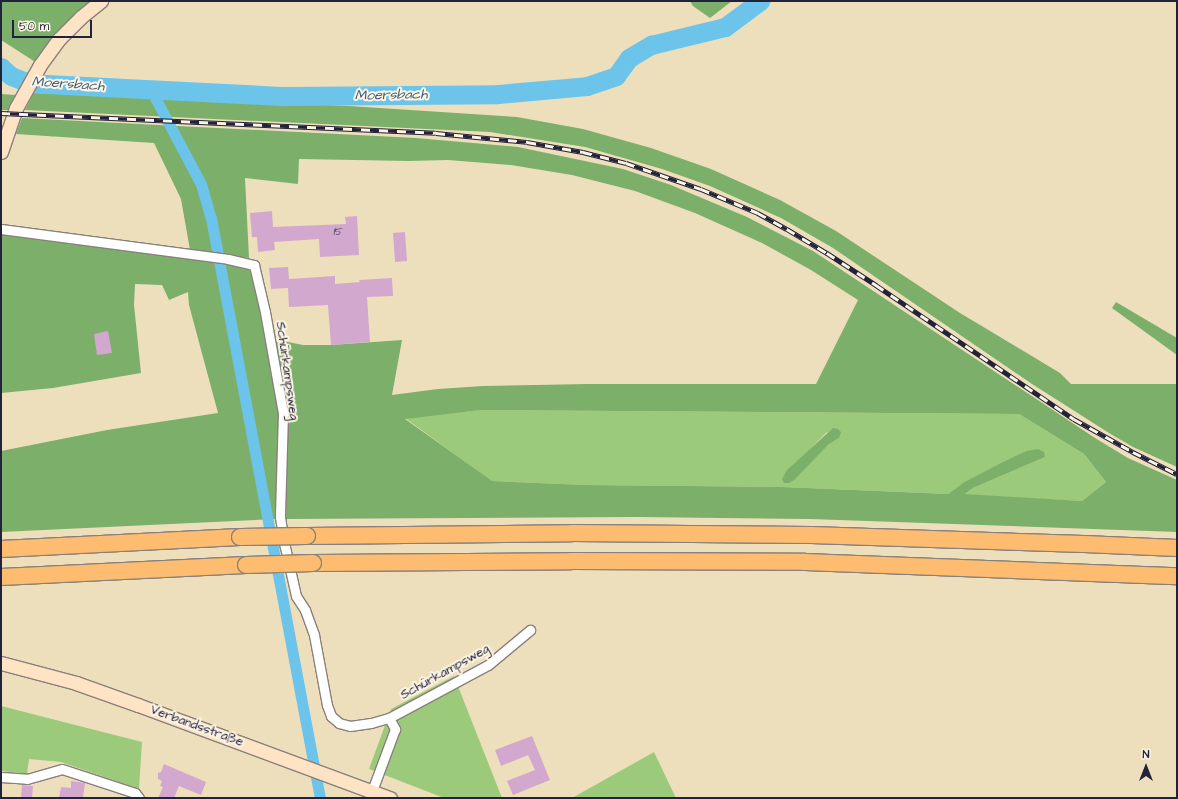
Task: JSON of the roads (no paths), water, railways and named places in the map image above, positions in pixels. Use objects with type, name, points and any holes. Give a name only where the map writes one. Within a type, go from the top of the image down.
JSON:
[{"type":"highway","points":[[1,549],[240,537],[572,533],[811,535],[1076,543],[1177,548]]},
{"type":"highway","points":[[1,577],[313,563],[556,561],[805,562],[1177,576]]},
{"type":"main road","points":[[1,152],[16,108],[36,72],[59,39],[81,17],[101,1]]},
{"type":"main road","name":"Verbandsstraße","points":[[1,663],[76,683],[390,798]]},
{"type":"street","name":"Schürkampsweg","points":[[1,229],[214,257],[254,265],[265,312],[283,413],[280,517],[285,547],[296,596],[305,610],[314,635],[327,705],[331,716],[339,723],[350,726],[371,723],[389,718],[488,665],[530,630]]},
{"type":"street","points":[[372,791],[395,729],[389,718]]},
{"type":"street","points":[[1,776],[27,779],[62,768],[135,793],[139,798]]},
{"type":"waterway","name":"Moersbach","points":[[1,67],[11,76],[24,81],[46,84],[286,96],[498,94],[587,86],[616,76],[629,58],[651,45],[725,27],[760,1]]},
{"type":"waterway","points":[[151,90],[201,184],[211,218],[320,798]]},
{"type":"railway","points":[[1,113],[436,133],[527,142],[583,152],[626,163],[701,189],[758,213],[787,229],[876,285],[1074,419],[1133,452],[1177,474]]}]
